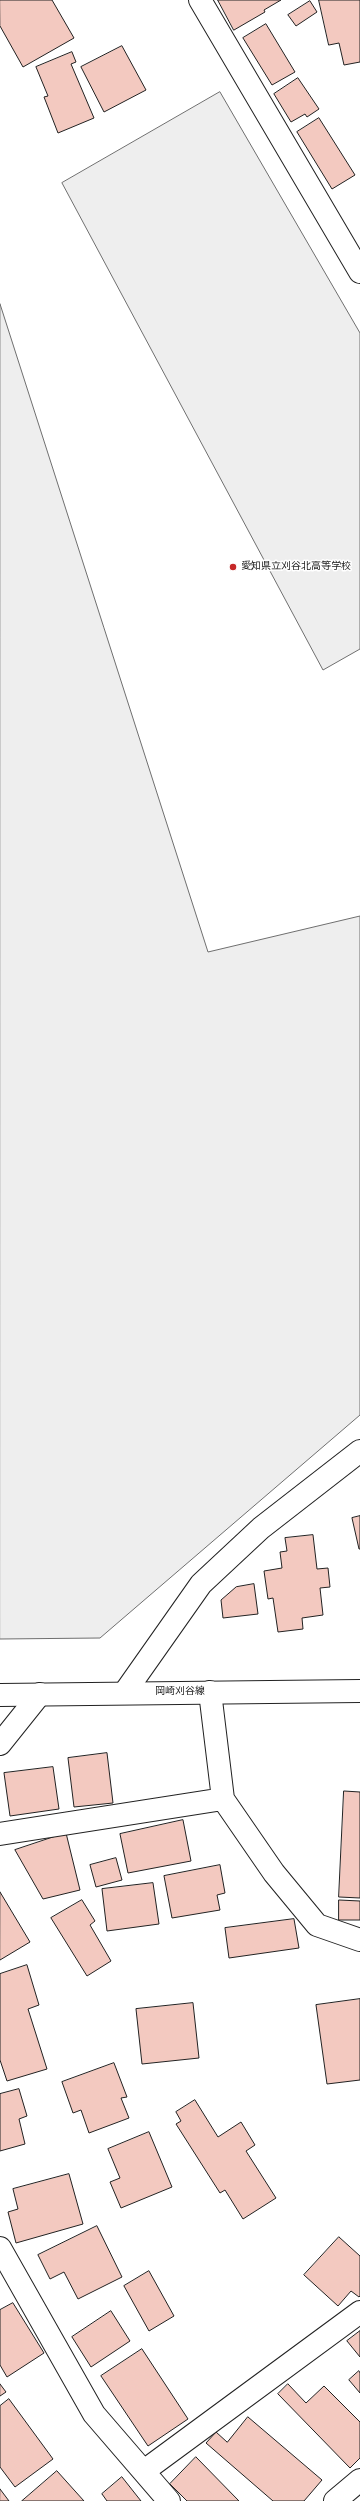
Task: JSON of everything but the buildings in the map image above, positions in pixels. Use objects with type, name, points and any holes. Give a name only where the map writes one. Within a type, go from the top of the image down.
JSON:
[{"type":"street","points":[[200,0],[360,272]]},
{"type":"street","points":[[125,1692],[201,1584],[261,1528],[360,1451]]},
{"type":"street","name":"岡崎刈谷線","points":[[0,1695],[125,1692],[360,1691]]},
{"type":"street","points":[[210,1692],[223,1799],[274,1873],[317,1925],[360,1940]]},
{"type":"street","points":[[0,1744],[40,1694]]},
{"type":"street","points":[[0,1834],[223,1799]]},
{"type":"street","points":[[0,2248],[7,2275],[94,2414],[169,2501]]},
{"type":"street","points":[[144,2471],[360,2312]]},
{"type":"street","points":[[335,2501],[360,2480]]},
{"type":"shaded area","points":[[220,92],[360,333],[360,649],[323,670],[62,183]]},
{"type":"shaded area","points":[[0,304],[208,952],[360,916],[360,1415],[100,1638],[0,1639]]},
{"type":"place","name":"愛知県立刈谷北高等学校","points":[[233,567]]}]
